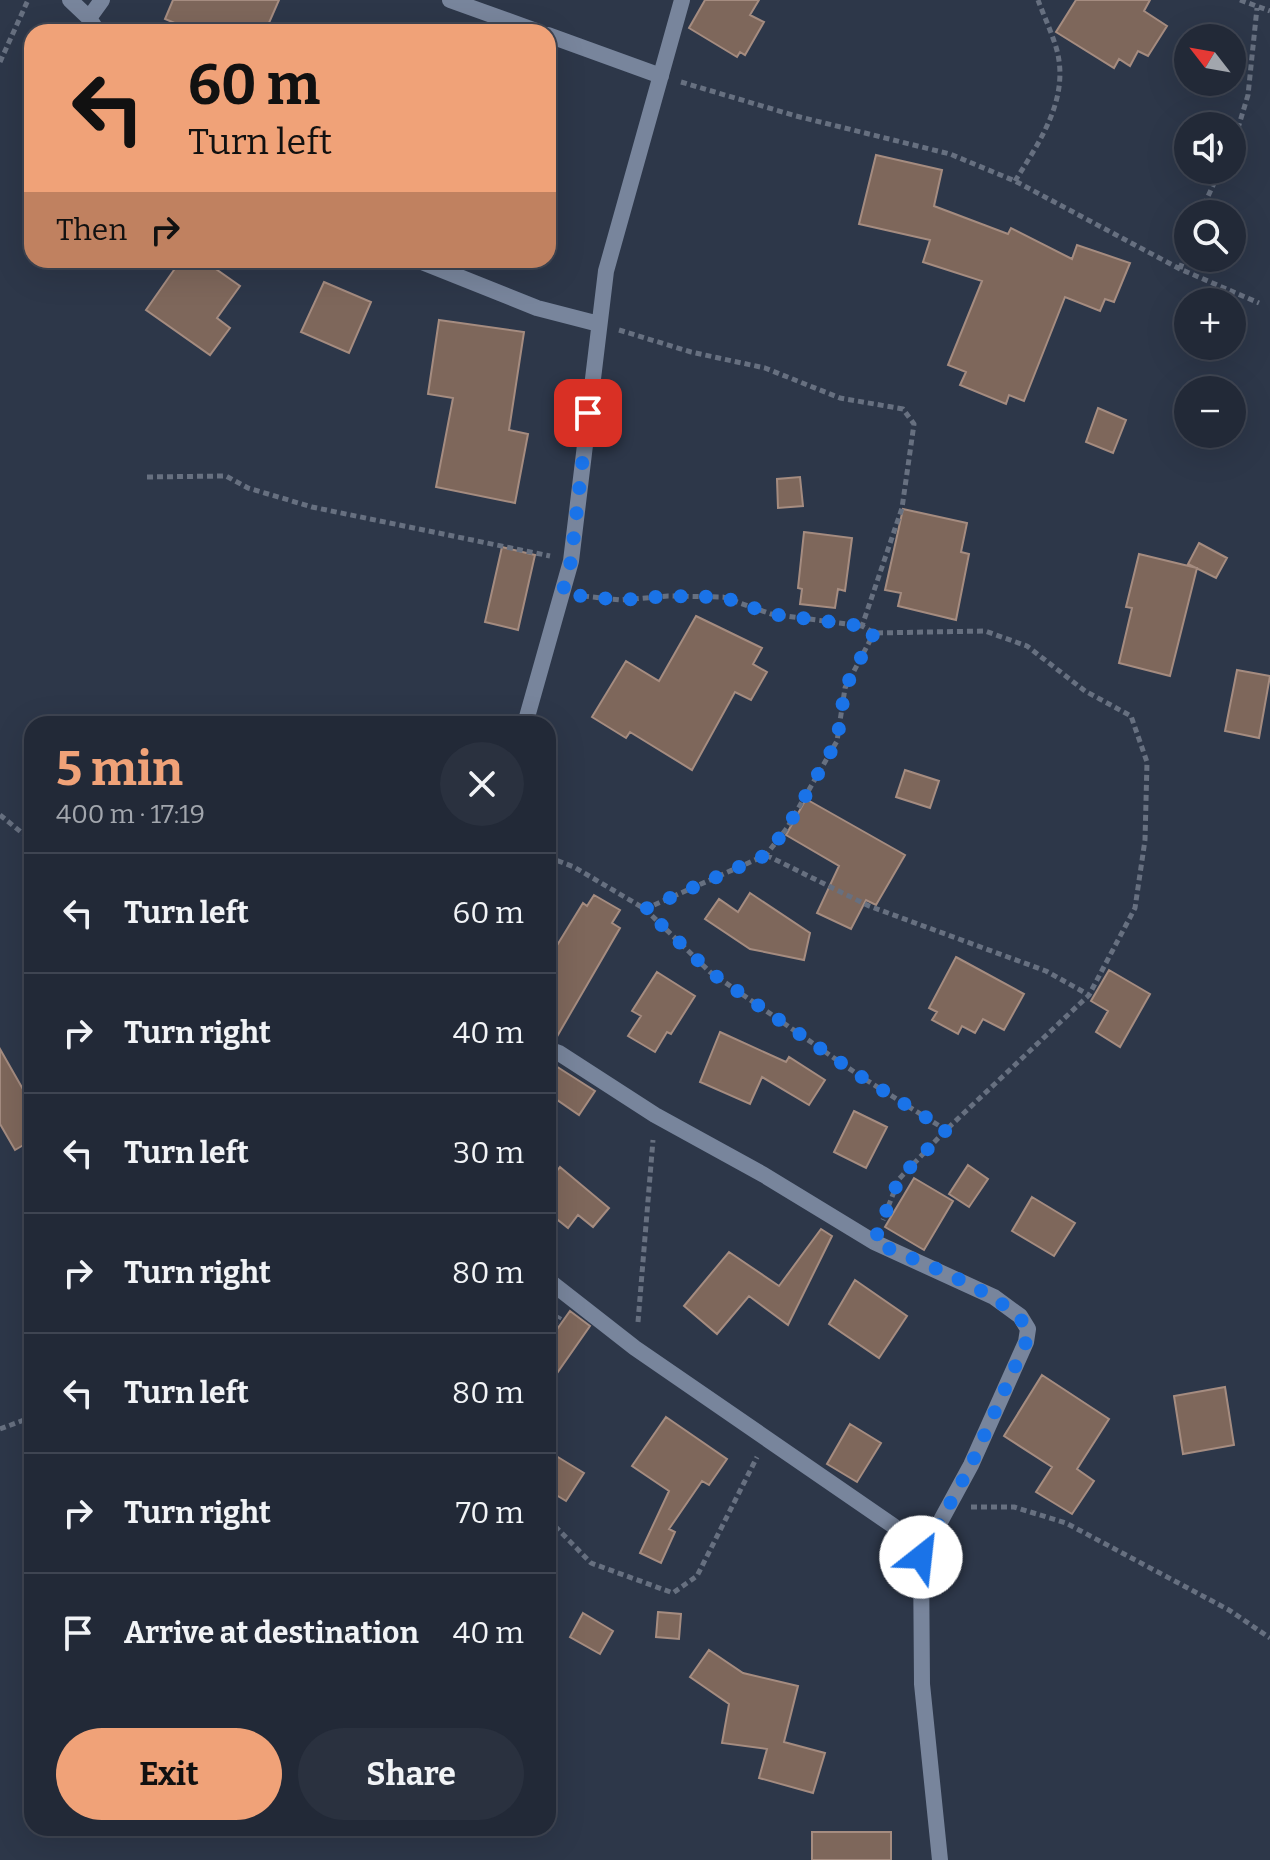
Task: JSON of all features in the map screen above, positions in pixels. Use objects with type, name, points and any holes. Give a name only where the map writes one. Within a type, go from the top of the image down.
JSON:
[{"type":"street","points":[[70,0],[93,24]]},
{"type":"street","points":[[94,24],[102,0]]},
{"type":"street","points":[[450,0],[517,24]]},
{"type":"street","points":[[527,716],[571,561],[606,271],[682,0]]},
{"type":"street","points":[[556,38],[661,76]]},
{"type":"street","points":[[437,268],[537,308],[599,324]]},
{"type":"street","points":[[556,1052],[655,1115],[764,1175],[874,1242],[994,1297],[1020,1316],[1028,1329],[1026,1342],[971,1465],[921,1557]]},
{"type":"street","points":[[556,1286],[635,1348],[895,1527],[921,1553],[922,1684],[940,1860]]},
{"type":"path","points":[[0,62],[28,0]]},
{"type":"path","points":[[1015,181],[1047,130],[1057,103],[1057,51],[1038,0]]},
{"type":"path","points":[[1240,0],[1270,11]]},
{"type":"path","points":[[1243,112],[1248,95],[1257,8]]},
{"type":"path","points":[[661,76],[796,116],[950,154],[1015,181],[1174,266]]},
{"type":"path","points":[[1187,272],[1259,303]]},
{"type":"path","points":[[599,324],[691,352],[765,368],[840,398],[903,409],[914,424],[902,508],[862,626]]},
{"type":"path","points":[[147,477],[226,476],[248,488],[312,507],[571,561]]},
{"type":"path","points":[[562,594],[621,600],[668,596],[723,597],[771,614],[862,626],[874,633],[985,631],[1027,646],[1085,691],[1131,716],[1147,762],[1145,840],[1135,908],[1089,995],[946,1130],[899,1179],[874,1242]]},
{"type":"path","points":[[645,909],[766,855],[787,828],[837,741],[845,688],[874,633]]},
{"type":"path","points":[[0,815],[24,834]]},
{"type":"path","points":[[766,855],[869,906],[1046,971],[1089,995]]},
{"type":"path","points":[[556,860],[574,867],[645,909],[710,972],[860,1076],[946,1130]]},
{"type":"path","points":[[635,1348],[649,1216],[655,1115]]},
{"type":"path","points":[[0,1429],[24,1420]]},
{"type":"path","points":[[556,1527],[591,1563],[673,1593],[697,1576],[767,1438]]},
{"type":"path","points":[[951,1503],[975,1508],[1014,1507],[1066,1523],[1229,1610],[1270,1638]]},
{"type":"building","points":[[173,0],[279,0],[268,24],[177,24],[165,19]]},
{"type":"building","points":[[705,0],[759,0],[750,15],[764,22],[745,55],[740,52],[737,57],[689,28]]},
{"type":"building","points":[[1076,0],[1150,0],[1144,11],[1167,26],[1148,56],[1138,51],[1130,66],[1119,59],[1114,68],[1056,32]]},
{"type":"building","points":[[876,155],[942,170],[934,206],[1008,234],[1011,228],[1072,259],[1077,245],[1130,263],[1114,302],[1105,299],[1100,311],[1065,297],[1024,401],[1009,395],[1006,404],[960,385],[966,372],[948,365],[982,281],[923,262],[930,240],[859,224]]},
{"type":"building","points":[[175,268],[214,268],[240,286],[217,318],[230,328],[210,355],[146,310]]},
{"type":"building","points":[[324,282],[371,302],[349,353],[301,332]]},
{"type":"building","points":[[439,320],[524,332],[509,430],[528,434],[515,503],[436,487],[453,398],[428,394]]},
{"type":"building","points":[[1098,408],[1126,420],[1113,453],[1086,442]]},
{"type":"building","points":[[800,477],[803,506],[778,508],[777,479]]},
{"type":"building","points":[[903,509],[967,523],[961,552],[969,554],[956,620],[898,606],[901,593],[885,590]]},
{"type":"building","points":[[804,532],[852,538],[845,591],[838,589],[835,608],[800,604],[802,589],[798,588]]},
{"type":"building","points":[[1199,543],[1227,558],[1216,578],[1188,564]]},
{"type":"building","points":[[502,547],[535,555],[518,630],[485,622]]},
{"type":"building","points":[[1139,554],[1197,568],[1170,676],[1119,663],[1132,608],[1126,607]]},
{"type":"building","points":[[696,616],[762,648],[753,664],[767,672],[751,700],[735,692],[692,770],[630,732],[626,738],[592,717],[626,661],[659,681]]},
{"type":"building","points":[[1237,670],[1270,676],[1259,738],[1225,731]]},
{"type":"building","points":[[905,770],[939,781],[930,808],[896,797]]},
{"type":"building","points":[[806,799],[905,855],[876,905],[866,900],[851,929],[817,913],[839,866],[786,835]]},
{"type":"building","points":[[750,893],[810,933],[804,960],[750,949],[705,919],[719,899],[738,912]]},
{"type":"building","points":[[594,895],[620,910],[612,923],[620,928],[556,1038],[556,947],[583,903],[587,906]]},
{"type":"building","points":[[956,957],[1024,994],[1004,1030],[983,1019],[975,1033],[962,1026],[958,1034],[932,1020],[937,1012],[929,1008]]},
{"type":"building","points":[[1109,970],[1150,994],[1120,1047],[1096,1032],[1108,1011],[1091,1001]]},
{"type":"building","points":[[657,972],[695,996],[671,1034],[667,1032],[655,1052],[628,1036],[641,1016],[632,1011]]},
{"type":"building","points":[[720,1032],[786,1062],[789,1057],[825,1080],[809,1105],[762,1077],[750,1104],[700,1082]]},
{"type":"building","points":[[0,1049],[24,1091],[24,1145],[15,1150],[0,1124]]},
{"type":"building","points":[[556,1066],[595,1091],[579,1115],[557,1100]]},
{"type":"building","points":[[854,1111],[887,1127],[866,1168],[834,1152]]},
{"type":"building","points":[[968,1165],[988,1179],[969,1207],[949,1194]]},
{"type":"building","points":[[560,1167],[609,1208],[593,1227],[578,1215],[568,1228],[556,1218],[556,1172]]},
{"type":"building","points":[[914,1178],[953,1201],[924,1250],[885,1227]]},
{"type":"building","points":[[1032,1197],[1075,1223],[1054,1256],[1012,1231]]},
{"type":"building","points":[[821,1229],[832,1236],[788,1325],[749,1296],[717,1334],[684,1306],[729,1252],[779,1286]]},
{"type":"building","points":[[855,1280],[907,1316],[879,1358],[829,1324]]},
{"type":"building","points":[[570,1311],[590,1326],[556,1375],[556,1331]]},
{"type":"building","points":[[1042,1375],[1109,1419],[1077,1469],[1094,1481],[1072,1514],[1036,1492],[1052,1467],[1004,1436]]},
{"type":"building","points":[[1225,1387],[1234,1445],[1183,1454],[1174,1396]]},
{"type":"building","points":[[666,1417],[727,1459],[709,1485],[702,1481],[669,1529],[675,1532],[661,1563],[640,1553],[669,1491],[632,1466]]},
{"type":"building","points":[[850,1424],[881,1443],[857,1482],[827,1464]]},
{"type":"building","points":[[556,1456],[584,1473],[566,1501],[556,1495]]},
{"type":"building","points":[[658,1612],[681,1614],[679,1639],[656,1637]]},
{"type":"building","points":[[583,1613],[613,1631],[600,1654],[570,1637]]},
{"type":"building","points":[[709,1650],[743,1673],[798,1686],[784,1742],[825,1753],[813,1793],[759,1778],[767,1749],[722,1743],[729,1704],[690,1677]]},
{"type":"building","points":[[812,1832],[891,1832],[891,1860],[812,1860]]},
{"type":"route","points":[[588,413],[571,561],[562,594],[621,600],[668,596],[723,597],[771,614],[862,626],[874,633],[845,688],[837,741],[787,828],[766,855],[645,909],[710,972],[860,1076],[946,1130],[899,1179],[874,1242],[994,1297],[1020,1316],[1028,1329],[1026,1342],[971,1465],[921,1557]]}]
